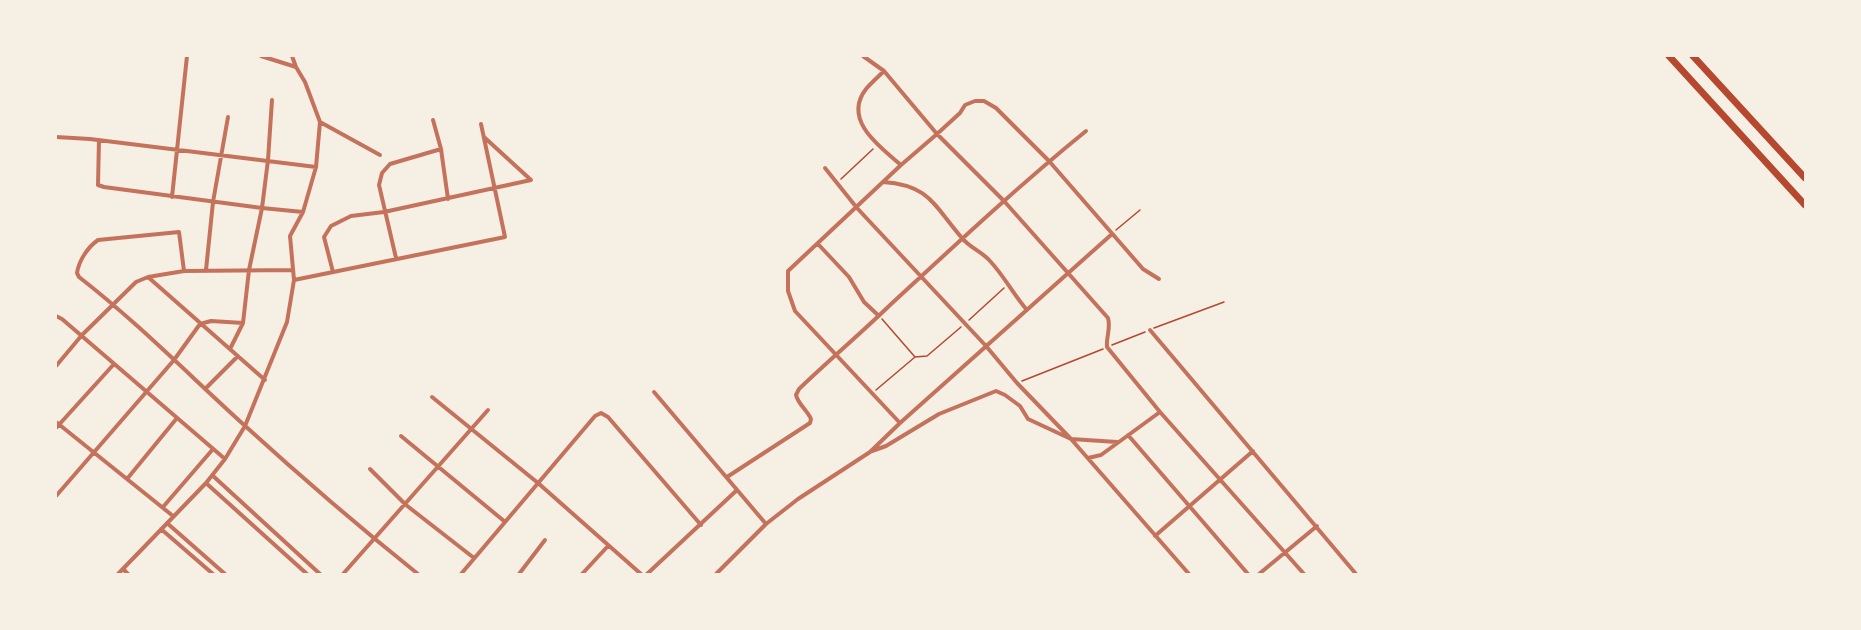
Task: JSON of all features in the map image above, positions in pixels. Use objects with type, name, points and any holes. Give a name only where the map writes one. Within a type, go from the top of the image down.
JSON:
[{"type":"highway","points":[[1669,56],[1805,205]]},
{"type":"highway","points":[[1693,56],[1805,178]]},
{"type":"street","points":[[172,197],[187,56]]},
{"type":"street","points":[[261,56],[296,67]]},
{"type":"street","points":[[118,574],[206,483],[225,460],[245,426],[265,380],[287,322],[294,280],[290,236],[302,212],[316,167],[320,122],[305,82],[296,67],[292,56]]},
{"type":"street","points":[[863,56],[884,72],[937,134],[1004,201],[1108,318],[1110,326],[1107,338],[1107,347],[1160,412],[1304,574]]},
{"type":"street","points":[[884,72],[865,90],[858,109],[860,121],[878,144],[901,165]]},
{"type":"street","points":[[230,349],[243,323],[249,270],[262,208],[268,160],[272,100]]},
{"type":"street","points":[[900,423],[795,311],[788,291],[788,271],[857,208],[901,165],[960,113],[965,105],[976,101],[984,101],[996,108],[1049,161],[1144,269],[1159,279]]},
{"type":"street","points":[[206,270],[213,202],[228,117]]},
{"type":"street","points":[[433,120],[441,149],[448,199]]},
{"type":"street","points":[[320,122],[380,155]]},
{"type":"street","points":[[294,280],[505,237],[481,124]]},
{"type":"street","points":[[726,477],[810,423],[811,419],[809,414],[797,400],[796,395],[799,389],[835,354],[879,316],[1004,201],[1049,161],[1086,131]]},
{"type":"street","points":[[56,137],[99,140],[316,167]]},
{"type":"street","points":[[333,272],[324,237],[331,226],[351,216],[384,212],[531,180],[484,137]]},
{"type":"street","points":[[99,140],[97,178],[98,185],[104,188],[302,212]]},
{"type":"street","points":[[396,258],[384,212],[379,185],[382,173],[390,164],[441,149]]},
{"type":"street","points":[[826,168],[857,208],[922,276],[964,324],[986,346],[1017,383],[1071,439],[1189,574]]},
{"type":"street","points":[[883,182],[898,183],[913,187],[927,195],[963,239],[990,261],[1027,310]]},
{"type":"street","points":[[184,271],[179,232],[98,240],[92,244],[83,258],[78,273],[79,277],[113,304],[245,426],[374,539],[418,574]]},
{"type":"street","points":[[716,574],[766,524],[798,499],[870,452],[900,423],[1112,234]]},
{"type":"street","points":[[818,244],[849,277],[864,302],[879,316]]},
{"type":"street","points":[[56,366],[82,335],[113,304],[136,282],[148,277],[184,271],[293,270]]},
{"type":"street","points":[[148,277],[265,380]]},
{"type":"street","points":[[56,316],[62,318],[82,335],[225,460]]},
{"type":"street","points":[[56,496],[174,360],[200,324],[211,321],[243,323]]},
{"type":"street","points":[[1150,330],[1356,574]]},
{"type":"street","points":[[205,389],[238,356]]},
{"type":"street","points":[[114,364],[57,425],[173,516]]},
{"type":"street","points":[[870,452],[886,446],[939,414],[996,391],[1005,395],[1020,406],[1028,419],[1071,439],[1118,442]]},
{"type":"street","points":[[654,392],[766,524]]},
{"type":"street","points":[[432,397],[470,430],[538,483],[608,546],[642,574]]},
{"type":"street","points":[[343,574],[488,410]]},
{"type":"street","points":[[1088,458],[1101,455],[1160,412]]},
{"type":"street","points":[[461,574],[504,521],[595,416],[601,413],[608,417],[701,525]]},
{"type":"street","points":[[127,479],[177,418]]},
{"type":"street","points":[[1128,435],[1248,574]]},
{"type":"street","points":[[401,436],[504,521]]},
{"type":"street","points":[[163,507],[213,449]]},
{"type":"street","points":[[1155,536],[1253,451]]},
{"type":"street","points":[[370,469],[406,504],[474,558]]},
{"type":"street","points":[[212,476],[320,574]]},
{"type":"street","points":[[206,483],[307,574]]},
{"type":"street","points":[[647,574],[737,490]]},
{"type":"street","points":[[167,523],[225,574]]},
{"type":"street","points":[[1259,574],[1317,526]]},
{"type":"street","points":[[263,535],[270,528]]},
{"type":"street","points":[[161,529],[213,574]]},
{"type":"street","points":[[519,574],[545,540]]},
{"type":"street","points":[[582,574],[608,546]]},
{"type":"street","points":[[123,569],[128,574]]},
{"type":"path","points":[[838,182],[878,144]]},
{"type":"path","points":[[1112,234],[1140,210]]},
{"type":"path","points":[[872,393],[915,356],[927,356],[1007,285]]},
{"type":"path","points":[[1017,383],[1224,302]]},
{"type":"path","points":[[879,316],[915,356]]}]
